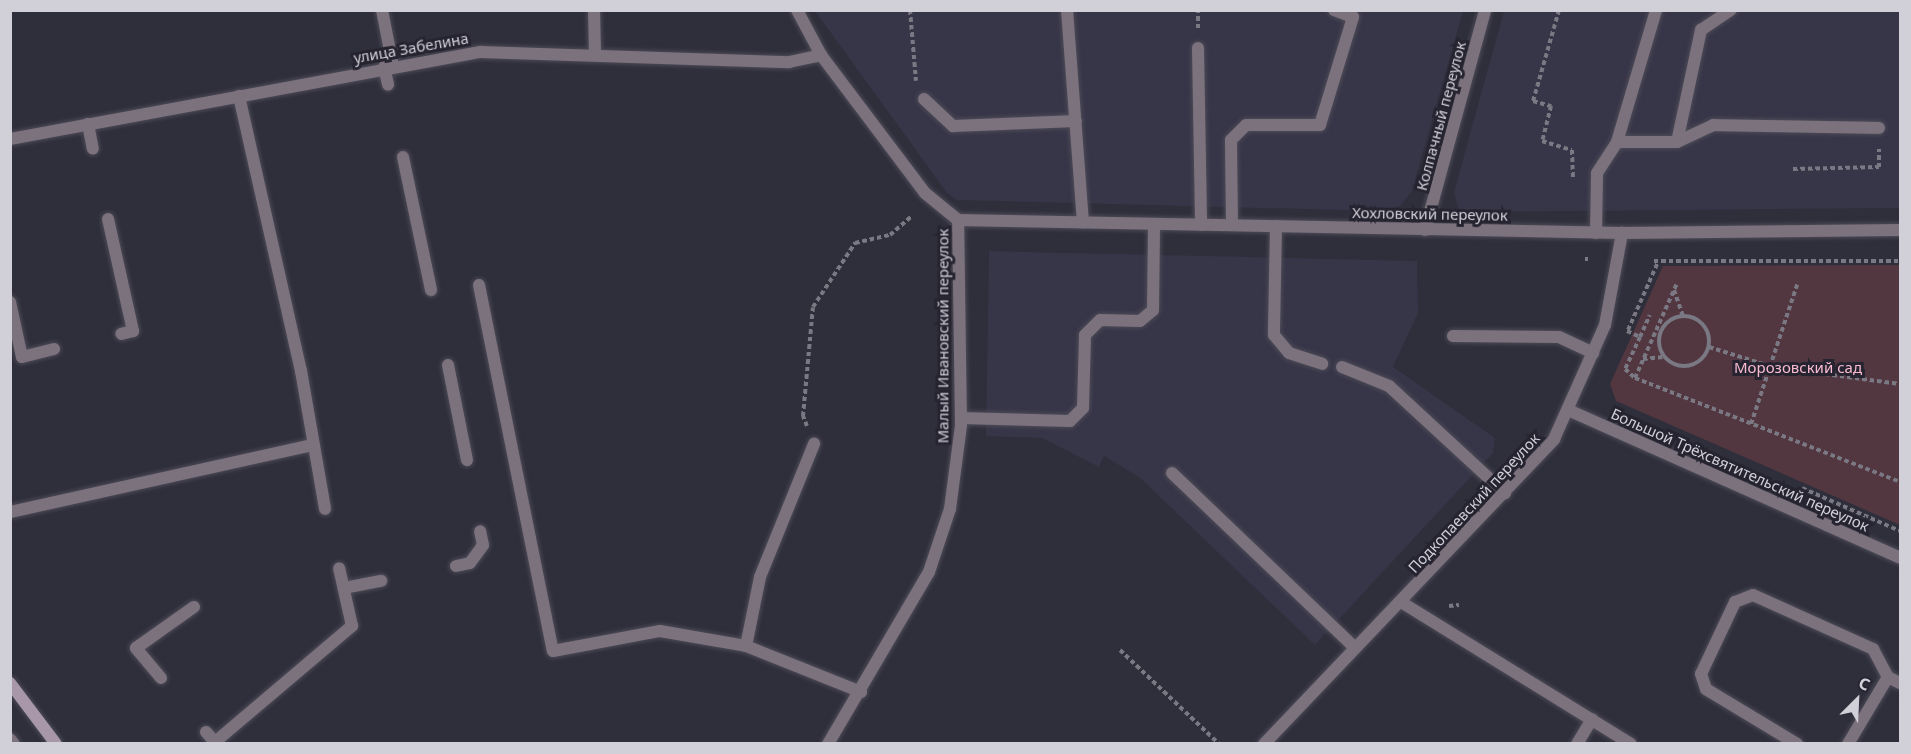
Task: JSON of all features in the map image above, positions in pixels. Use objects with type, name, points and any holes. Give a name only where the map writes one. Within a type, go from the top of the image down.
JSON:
[{"type":"main road","points":[[10,683],[56,744]]},
{"type":"street","points":[[382,10],[388,66],[387,85]]},
{"type":"street","points":[[594,10],[596,54]]},
{"type":"street","name":"Малый Ивановский переулок","points":[[797,10],[821,55],[925,193],[958,220],[961,418],[957,474],[941,540],[905,619],[828,744]]},
{"type":"street","points":[[1067,10],[1083,222]]},
{"type":"street","points":[[1232,225],[1231,140],[1246,125],[1320,125],[1353,17],[1334,10]]},
{"type":"street","name":"Колпачный переулок","points":[[1425,230],[1485,10]]},
{"type":"street","points":[[1596,233],[1597,173],[1617,142],[1656,10]]},
{"type":"street","points":[[1677,141],[1701,30],[1731,10]]},
{"type":"street","points":[[1198,48],[1201,225]]},
{"type":"street","name":"улица Забелина","points":[[10,139],[388,66],[480,52],[789,62],[821,55]]},
{"type":"street","points":[[239,96],[301,371],[312,445],[325,509]]},
{"type":"street","points":[[924,99],[953,126],[1076,121]]},
{"type":"street","points":[[88,124],[93,149]]},
{"type":"street","points":[[1617,142],[1677,141],[1713,126],[1879,128]]},
{"type":"street","points":[[403,157],[431,290]]},
{"type":"street","points":[[108,219],[133,331],[121,334]]},
{"type":"street","name":"Хохловский переулок","points":[[958,220],[1596,233],[1900,230]]},
{"type":"street","points":[[961,418],[1070,421],[1083,408],[1084,336],[1100,321],[1140,321],[1153,310],[1154,224]]},
{"type":"street","points":[[1276,226],[1274,335],[1289,353],[1322,364]]},
{"type":"street","name":"Подкопаевский переулок","points":[[1264,744],[1547,449],[1568,410],[1610,307],[1622,233]]},
{"type":"street","points":[[479,285],[553,651],[660,632],[746,646],[861,692]]},
{"type":"street","points":[[10,302],[22,357],[54,350]]},
{"type":"street","points":[[1453,336],[1559,337],[1593,353]]},
{"type":"street","points":[[448,366],[467,460]]},
{"type":"street","points":[[1342,367],[1389,386],[1505,493]]},
{"type":"street","name":"Большой Трёхсвятительский переулок","points":[[1568,410],[1900,558]]},
{"type":"street","points":[[746,646],[760,577],[814,444]]},
{"type":"street","points":[[10,513],[312,445]]},
{"type":"street","points":[[1172,474],[1355,648]]},
{"type":"street","points":[[456,566],[470,563],[483,545],[480,531]]},
{"type":"street","points":[[206,732],[215,743],[352,627],[339,568]]},
{"type":"street","points":[[344,588],[381,581]]},
{"type":"street","points":[[1797,744],[1706,689],[1701,674],[1735,602],[1753,595],[1873,649],[1888,677],[1900,683]]},
{"type":"street","points":[[1401,602],[1631,744]]},
{"type":"street","points":[[160,678],[136,648],[194,607]]},
{"type":"street","points":[[1848,744],[1888,677]]},
{"type":"street","points":[[1577,744],[1592,719]]},
{"type":"street","points":[[10,739],[14,744]]},
{"type":"path","points":[[910,10],[917,92],[924,99]]},
{"type":"path","points":[[1197,32],[1198,10]]},
{"type":"path","points":[[1559,10],[1533,101],[1551,106],[1542,141],[1572,150],[1573,188]]},
{"type":"path","points":[[1793,169],[1879,167],[1879,149]]},
{"type":"path","points":[[814,444],[803,416],[813,308],[855,243],[890,235],[911,217]]},
{"type":"path","points":[[1653,261],[1900,261]]},
{"type":"path","points":[[1751,424],[1773,367],[1798,282]]},
{"type":"path","points":[[1635,378],[1677,283]]},
{"type":"path","points":[[1674,290],[1683,316],[1705,327],[1709,347]]},
{"type":"path","points":[[1650,315],[1625,369],[1635,378],[1900,482]]},
{"type":"path","points":[[1663,357],[1661,328],[1683,316]]},
{"type":"path","points":[[1628,332],[1640,337]]},
{"type":"path","points":[[1709,347],[1773,367],[1900,384]]},
{"type":"path","points":[[1643,359],[1663,357],[1690,366],[1709,347]]},
{"type":"path","points":[[1448,606],[1459,604]]},
{"type":"path","points":[[1120,650],[1219,744]]},
{"type":"shaded area","points":[[815,11],[1463,11],[1412,191],[1400,206],[1381,211],[957,200],[947,193]]},
{"type":"shaded area","points":[[1504,11],[1900,11],[1900,208],[1459,212],[1454,192]]},
{"type":"shaded area","points":[[989,251],[1417,261],[1418,313],[1393,367],[1495,438],[1493,453],[1315,645],[1139,477],[1104,456],[1099,467],[1042,438],[986,436]]},
{"type":"green space","name":"Морозовский сад","points":[[1900,265],[1900,525],[1616,401],[1610,384],[1663,266]]}]
